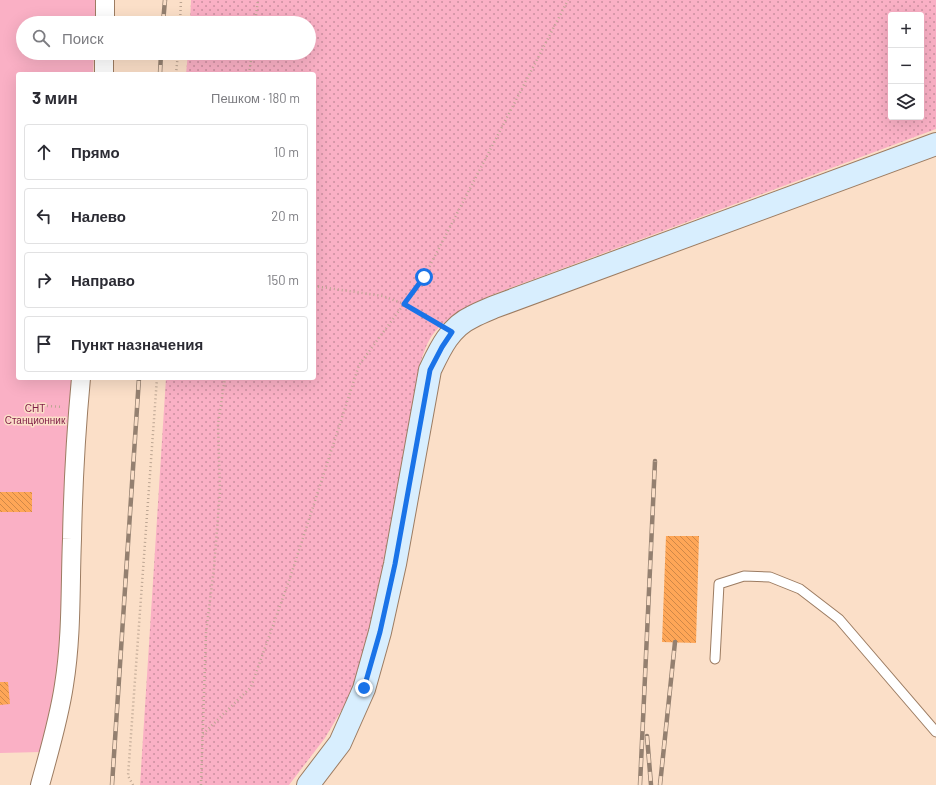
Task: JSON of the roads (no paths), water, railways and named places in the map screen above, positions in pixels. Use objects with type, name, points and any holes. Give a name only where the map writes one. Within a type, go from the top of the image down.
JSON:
[{"type":"street","points":[[105,0],[105,16]]},
{"type":"street","points":[[104,60],[104,72]]},
{"type":"street","points":[[308,785],[340,743],[364,688],[380,632],[395,564],[430,370],[452,332],[470,317],[494,307],[936,144]]},
{"type":"street","points":[[40,785],[53,739],[64,684],[71,607],[72,539],[78,408],[81,380]]},
{"type":"lane","points":[[715,658],[719,584],[744,576],[770,577],[800,589],[839,619],[936,732]]},
{"type":"railway","points":[[164,16],[165,0]]},
{"type":"railway","points":[[160,72],[161,60]]},
{"type":"railway","points":[[112,785],[139,380]]},
{"type":"railway","points":[[640,785],[655,461]]},
{"type":"railway","points":[[660,785],[675,642]]},
{"type":"railway","points":[[647,736],[651,785]]},
{"type":"park label","name":"СНТ Станционник","points":[[35,414]]}]
